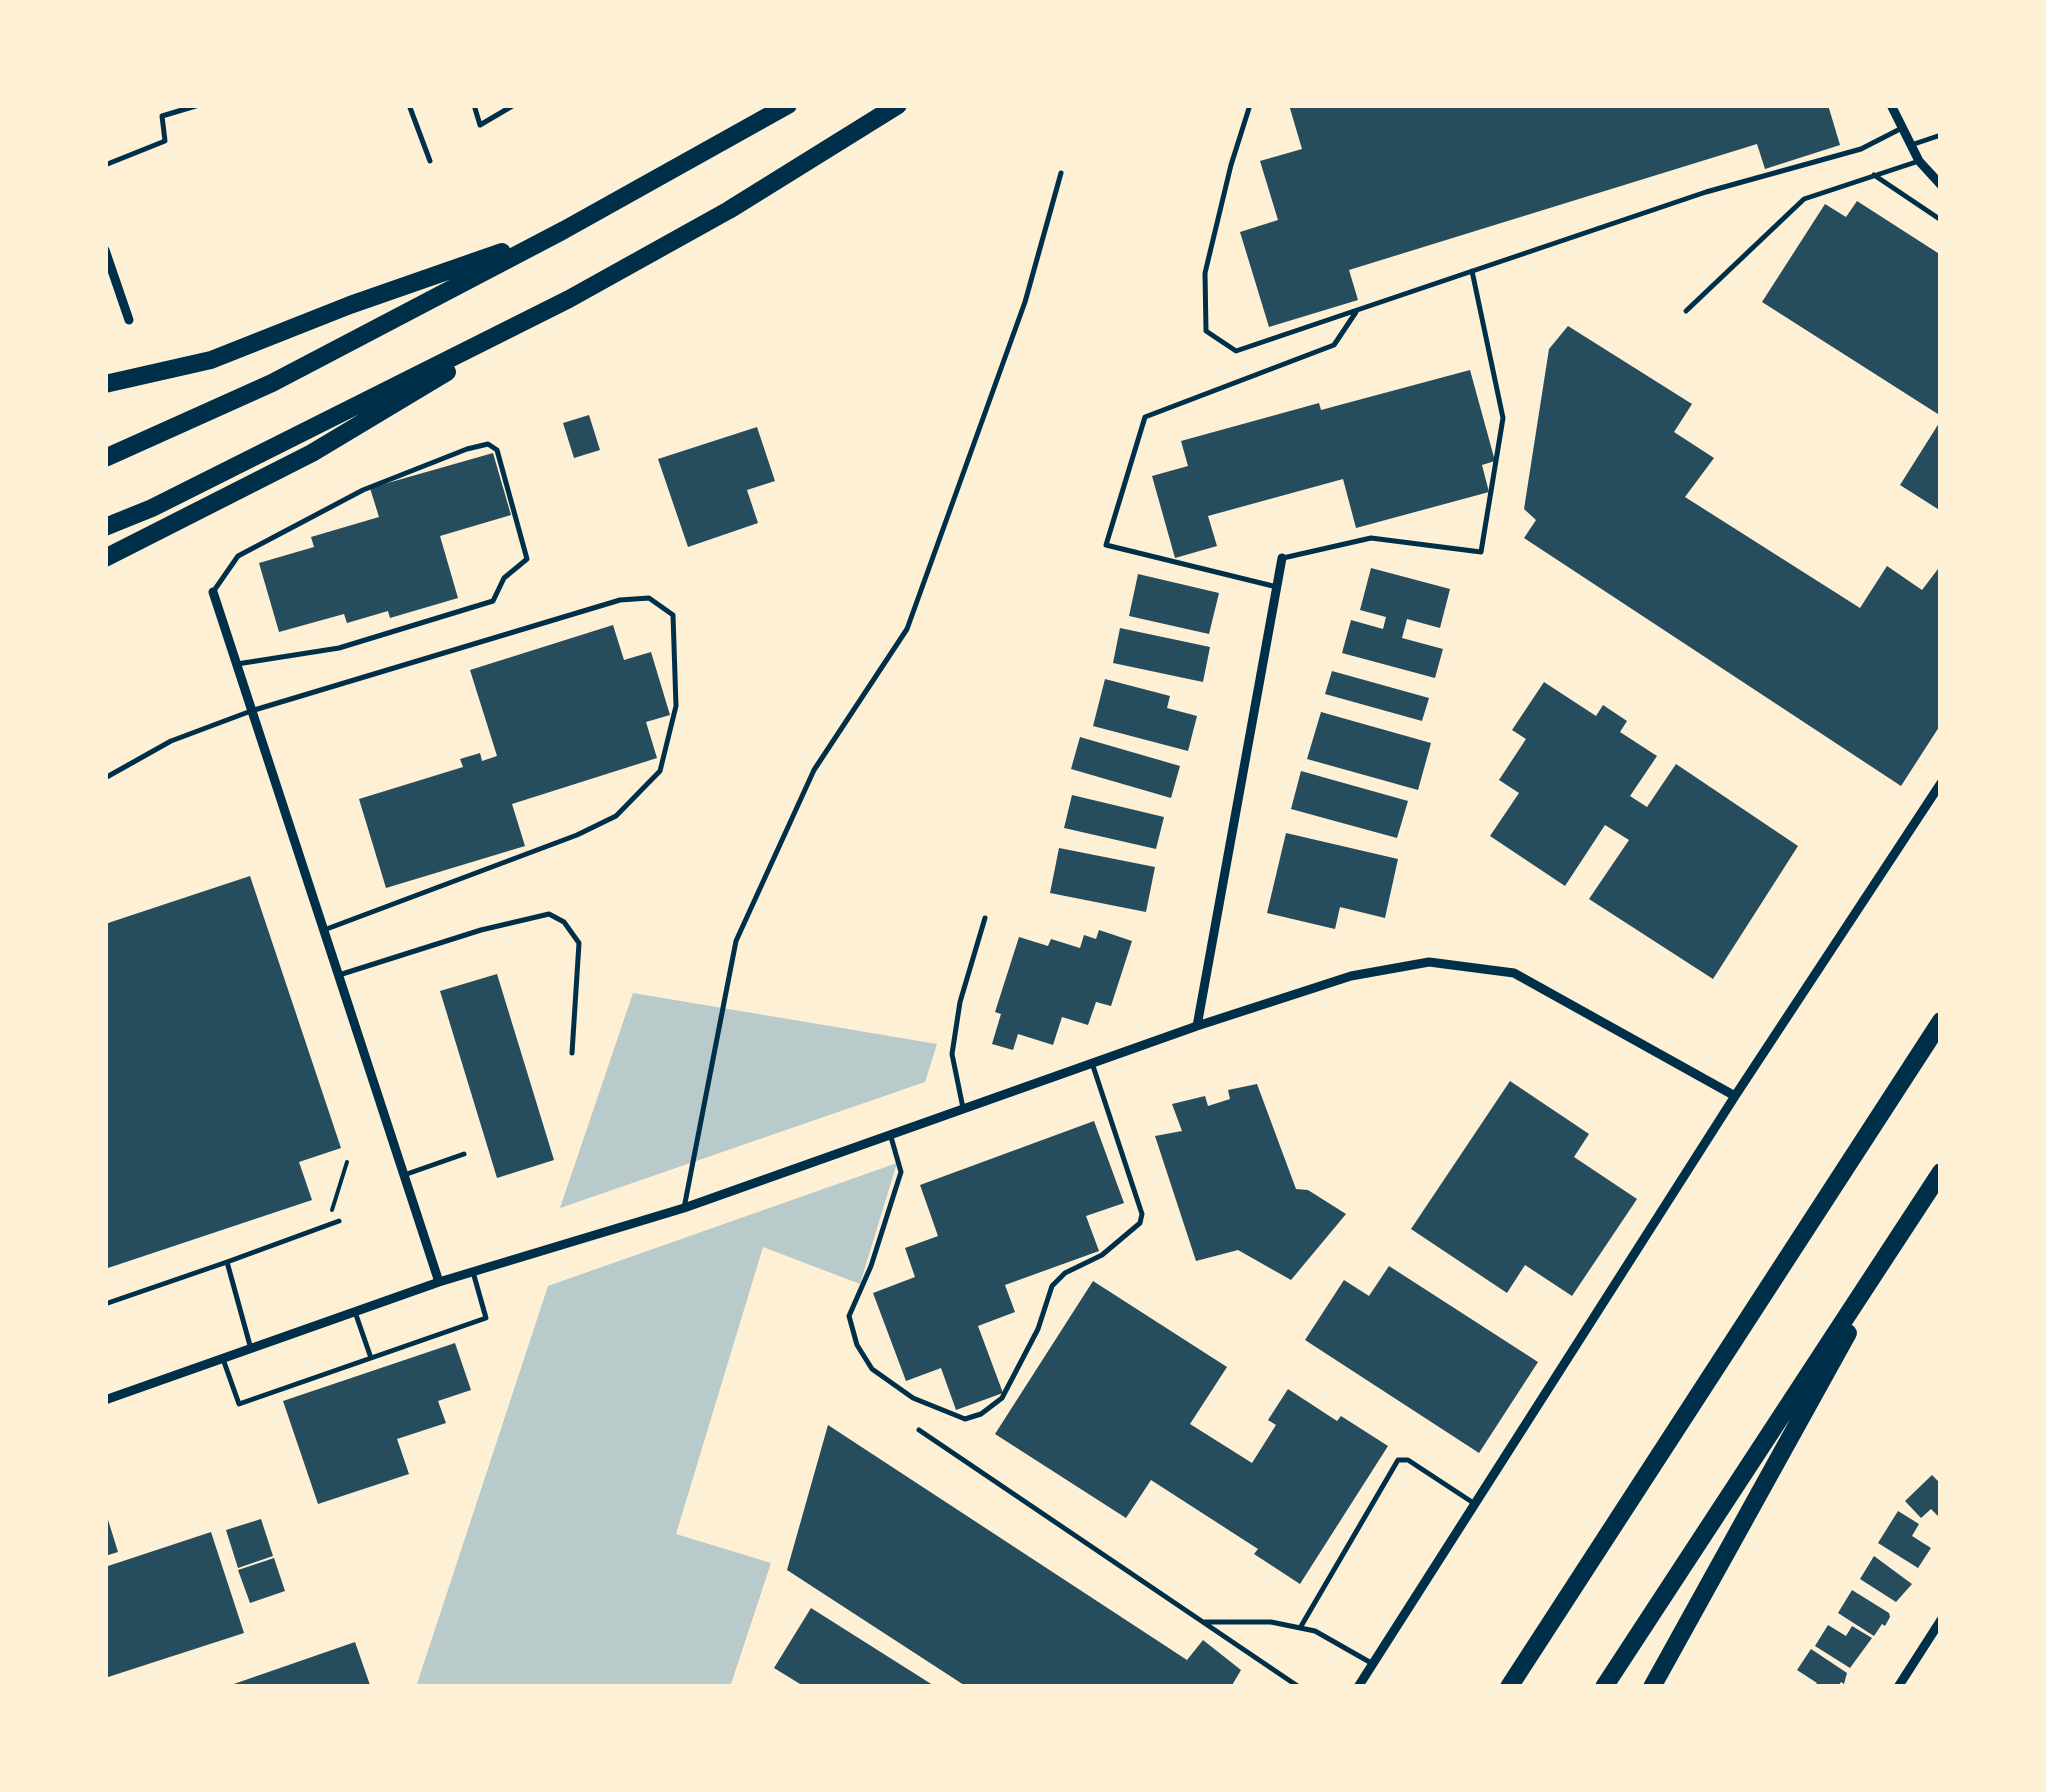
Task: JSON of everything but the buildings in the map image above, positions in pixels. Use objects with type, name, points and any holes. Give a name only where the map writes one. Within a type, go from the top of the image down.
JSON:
[{"type":"highway","points":[[105,458],[272,383],[564,230],[788,105]]},
{"type":"highway","points":[[105,558],[312,453],[729,210],[898,105]]},
{"type":"highway","points":[[105,384],[211,360],[350,305],[564,230]]},
{"type":"highway","points":[[105,527],[152,508],[569,300]]},
{"type":"highway","points":[[1508,1687],[1941,1021]]},
{"type":"highway","points":[[1604,1687],[1941,1172]]},
{"type":"highway","points":[[1652,1687],[1919,1206]]},
{"type":"street","points":[[1891,105],[1920,161],[1941,185]]},
{"type":"street","points":[[105,250],[128,320]]},
{"type":"street","points":[[1198,1026],[1282,558]]},
{"type":"street","points":[[214,592],[439,1282]]},
{"type":"street","points":[[1358,1687],[1735,1096],[1941,783]]},
{"type":"street","points":[[105,1400],[439,1282],[684,1208],[1198,1026],[1351,976],[1429,962],[1514,973],[1735,1096]]},
{"type":"street","points":[[1898,1687],[1941,1620]]},
{"type":"lane","points":[[105,165],[165,142],[162,116],[199,105]]},
{"type":"lane","points":[[409,105],[430,161]]},
{"type":"lane","points":[[474,105],[480,125],[514,105]]},
{"type":"lane","points":[[1250,105],[1205,274],[1206,332],[1236,351],[1706,192],[1861,149],[1902,128]]},
{"type":"lane","points":[[1911,145],[1941,134]]},
{"type":"lane","points":[[1686,311],[1804,200],[1920,161]]},
{"type":"lane","points":[[684,1208],[736,941],[814,770],[907,629],[1025,302],[1061,174]]},
{"type":"lane","points":[[1874,175],[1941,220]]},
{"type":"lane","points":[[1282,558],[1371,538],[1481,552],[1503,418],[1472,271]]},
{"type":"lane","points":[[1277,587],[1106,545],[1145,417],[1334,346],[1357,310]]},
{"type":"lane","points":[[214,592],[238,556],[363,490],[466,449],[488,444],[497,450],[527,558],[514,567],[492,601],[339,648],[237,664]]},
{"type":"lane","points":[[105,778],[171,741],[251,711],[620,600],[648,598],[673,615],[676,706],[660,771],[616,816],[559,842],[324,930]]},
{"type":"lane","points":[[339,975],[480,930],[549,914],[564,922],[579,943],[572,1054]]},
{"type":"lane","points":[[963,1108],[952,1054],[960,1002],[986,918]]},
{"type":"lane","points":[[891,1134],[901,1172],[871,1266],[849,1316],[857,1345],[872,1369],[913,1398],[965,1419],[981,1414],[1002,1398],[1038,1329],[1052,1286],[1065,1273],[1102,1256],[1140,1223],[1142,1214],[1092,1063]]},
{"type":"lane","points":[[404,1175],[464,1154]]},
{"type":"lane","points":[[105,1304],[339,1221]]},
{"type":"lane","points":[[228,1262],[252,1348]]},
{"type":"lane","points":[[223,1359],[240,1404],[486,1318],[473,1272]]},
{"type":"lane","points":[[356,1312],[370,1358]]},
{"type":"lane","points":[[919,1430],[1299,1687]]},
{"type":"lane","points":[[1300,1628],[1398,1460],[1408,1460],[1475,1504]]},
{"type":"lane","points":[[1202,1622],[1271,1622],[1315,1631],[1373,1664]]},
{"type":"path","points":[[328,1225],[346,1162]]},
{"type":"shaded area","points":[[633,993],[937,1044],[925,1082],[560,1208]]},
{"type":"shaded area","points":[[897,1163],[860,1284],[763,1247],[676,1534],[771,1563],[730,1687],[416,1687],[548,1286]]}]
